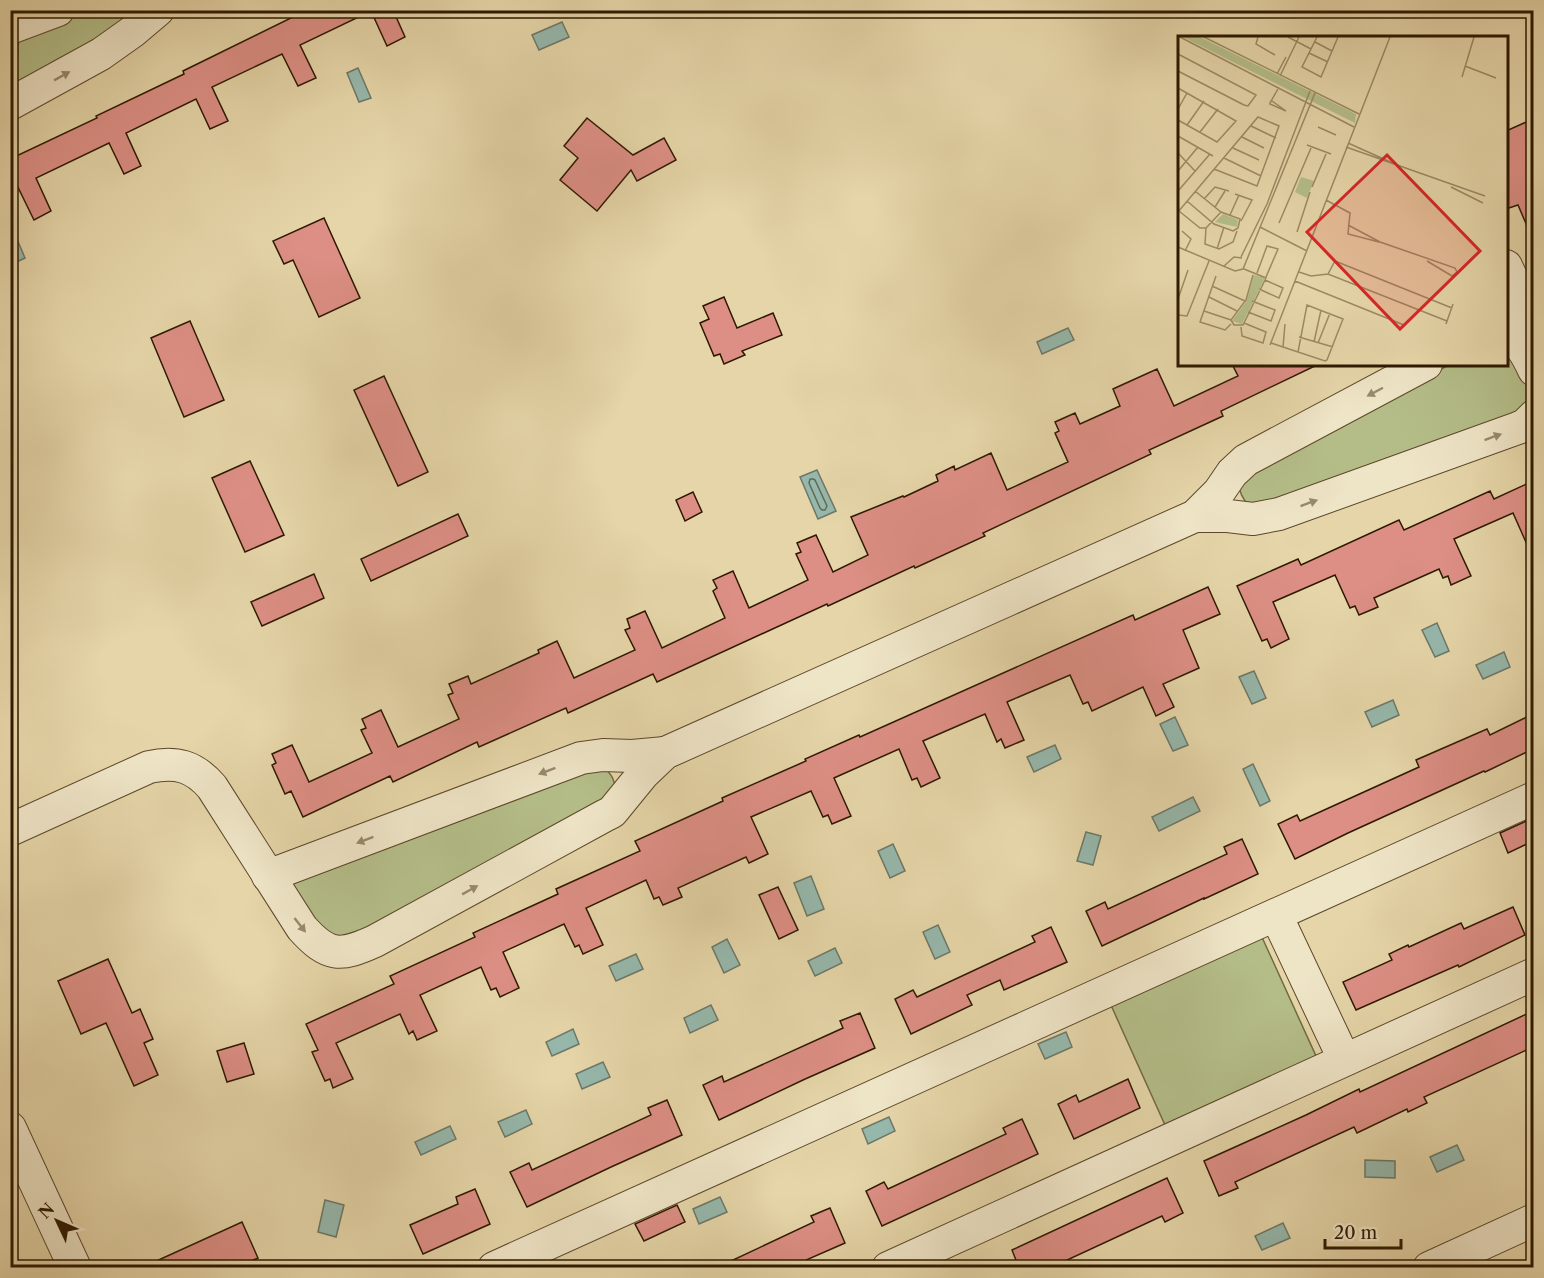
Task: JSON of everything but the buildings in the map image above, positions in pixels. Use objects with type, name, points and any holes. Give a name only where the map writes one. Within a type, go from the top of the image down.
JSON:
[{"type":"street","points":[[10,28],[58,10]]},
{"type":"street","points":[[10,104],[101,54],[158,10]]},
{"type":"street","points":[[1508,270],[1520,296],[1517,317],[1508,334]]},
{"type":"street","points":[[1508,337],[1528,355],[1533,370]]},
{"type":"street","points":[[268,876],[580,758],[665,753],[1195,516],[1219,492],[1240,465],[1256,454],[1422,366]]},
{"type":"street","points":[[1195,516],[1214,515],[1253,519],[1279,514],[1518,428],[1525,425],[1533,416]]},
{"type":"street","points":[[1232,474],[1231,482],[1235,500],[1253,519]]},
{"type":"street","points":[[11,829],[149,767],[172,764],[184,766],[204,778],[212,788],[311,939],[332,951],[352,951],[375,941],[612,812],[643,774],[665,753]]},
{"type":"street","points":[[603,755],[619,775],[623,797]]},
{"type":"street","points":[[494,1268],[1533,798]]},
{"type":"street","points":[[1276,915],[1344,1059]]},
{"type":"street","points":[[888,1268],[1533,974]]},
{"type":"street","points":[[10,1128],[75,1268]]},
{"type":"street","points":[[1429,1268],[1533,1220]]},
{"type":"green space","points":[[85,11],[121,11],[124,17],[117,30],[11,93],[11,68],[17,64],[19,35]]},
{"type":"green space","points":[[1508,351],[1522,374],[1530,395],[1528,405],[1518,417],[1250,507],[1243,499],[1239,484],[1249,468],[1447,366],[1508,366]]},
{"type":"green space","points":[[586,767],[598,767],[608,771],[614,781],[614,793],[367,935],[325,938],[292,886],[297,876]]},
{"type":"green space","points":[[1261,935],[1316,1056],[1165,1125],[1110,1003]]},
{"type":"water","points":[[562,22],[569,37],[539,50],[532,35]]},
{"type":"water","points":[[358,68],[371,98],[359,102],[347,73]]},
{"type":"water","points":[[14,232],[25,258],[12,264],[10,261],[11,234]]},
{"type":"water","points":[[1068,328],[1074,340],[1042,354],[1037,342]]},
{"type":"water","points":[[817,470],[836,511],[818,519],[800,477]]},
{"type":"water","points":[[1437,623],[1449,651],[1435,657],[1422,630]]},
{"type":"water","points":[[1504,652],[1510,667],[1483,679],[1476,665]]},
{"type":"water","points":[[1254,671],[1266,698],[1252,704],[1239,677]]},
{"type":"water","points":[[1393,700],[1399,715],[1372,727],[1365,712]]},
{"type":"water","points":[[1175,717],[1188,745],[1173,751],[1160,724]]},
{"type":"water","points":[[1055,745],[1061,759],[1034,772],[1027,757]]},
{"type":"water","points":[[1253,764],[1270,801],[1260,806],[1243,769]]},
{"type":"water","points":[[1193,797],[1200,811],[1159,831],[1152,817]]},
{"type":"water","points":[[1086,832],[1101,836],[1093,865],[1077,861]]},
{"type":"water","points":[[893,844],[905,871],[890,878],[878,851]]},
{"type":"water","points":[[811,876],[824,909],[807,916],[794,883]]},
{"type":"water","points":[[938,925],[950,952],[935,959],[923,932]]},
{"type":"water","points":[[727,939],[740,965],[724,973],[712,947]]},
{"type":"water","points":[[835,948],[842,963],[815,976],[808,961]]},
{"type":"water","points":[[636,954],[643,969],[616,981],[609,966]]},
{"type":"water","points":[[711,1005],[718,1020],[690,1033],[684,1018]]},
{"type":"water","points":[[573,1029],[579,1044],[552,1056],[546,1042]]},
{"type":"water","points":[[1066,1032],[1072,1047],[1045,1059],[1038,1044]]},
{"type":"water","points":[[603,1062],[610,1077],[582,1089],[576,1074]]},
{"type":"water","points":[[526,1110],[532,1124],[505,1137],[498,1122]]},
{"type":"water","points":[[889,1117],[895,1131],[868,1144],[862,1129]]},
{"type":"water","points":[[450,1126],[456,1139],[421,1155],[415,1142]]},
{"type":"water","points":[[1457,1145],[1464,1160],[1437,1172],[1430,1157]]},
{"type":"water","points":[[1365,1160],[1395,1161],[1395,1178],[1365,1177]]},
{"type":"water","points":[[720,1197],[727,1212],[699,1224],[693,1209]]},
{"type":"water","points":[[325,1200],[344,1205],[336,1237],[318,1232]]},
{"type":"water","points":[[1283,1223],[1290,1238],[1262,1250],[1255,1236]]}]
